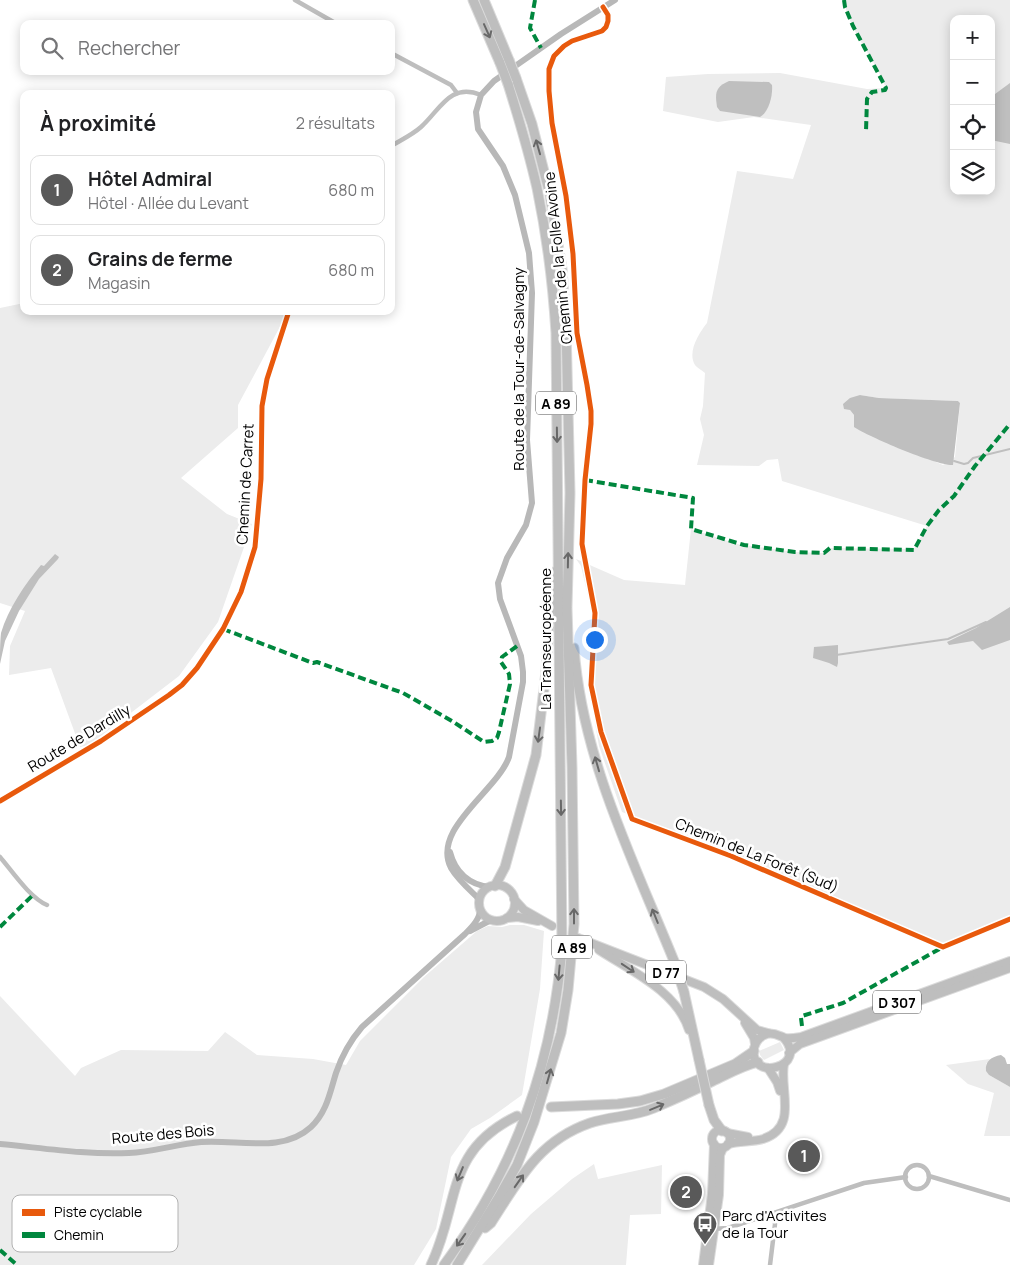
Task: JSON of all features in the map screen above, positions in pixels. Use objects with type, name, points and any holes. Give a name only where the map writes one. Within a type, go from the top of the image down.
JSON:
[{"type":"highway","name":"La Transeuropéenne","points":[[473,0],[504,61]]},
{"type":"highway","name":"La Transeuropéenne","points":[[456,1265],[478,1232],[517,1165],[534,1122],[561,1033],[572,956],[574,906],[567,608],[570,493],[566,337],[562,269],[550,195],[532,124],[504,61],[484,0]]},
{"type":"highway","name":"La Transeuropéenne","points":[[444,1265],[488,1198],[518,1136],[533,1096],[554,1014],[562,948],[556,333],[554,297],[537,187],[512,81]]},
{"type":"highway","points":[[492,887],[505,867],[536,755],[546,672],[552,581],[558,566]]},
{"type":"highway","points":[[567,608],[572,624],[579,691],[600,778],[674,961],[684,992],[707,1105],[721,1133]]},
{"type":"highway","points":[[551,1107],[618,1104],[656,1096],[735,1064],[755,1048]]},
{"type":"highway","points":[[478,1232],[491,1223],[519,1180],[539,1154],[552,1142],[571,1130],[593,1122],[652,1109],[742,1067],[758,1062]]},
{"type":"highway","points":[[431,1265],[439,1249],[453,1193],[464,1165],[484,1138],[517,1116]]},
{"type":"main road","points":[[500,886],[509,890],[514,899],[524,910],[548,924],[518,917],[491,920],[483,914],[480,904],[485,890],[500,886]]},
{"type":"main road","points":[[506,918],[513,910],[514,899]]},
{"type":"main road","name":"D 77","points":[[578,938],[704,987],[723,999],[757,1030],[768,1034]]},
{"type":"main road","points":[[587,942],[627,967],[670,1000],[683,1015],[698,1061]]},
{"type":"main road","name":"D 307","points":[[783,1037],[791,1039],[810,1034],[1010,961]]},
{"type":"main road","name":"D 307","points":[[790,1053],[800,1044],[1010,968]]},
{"type":"main road","name":"D 77","points":[[738,1013],[749,1029],[755,1048]]},
{"type":"main road","points":[[709,1265],[712,1229],[714,1144],[712,1139],[721,1133],[747,1137],[761,1135],[768,1132],[778,1121],[782,1104],[777,1082],[768,1068],[758,1062],[755,1048],[762,1036],[776,1034],[783,1037],[788,1044],[790,1053],[784,1064],[782,1082],[786,1109],[778,1129],[761,1140],[718,1148],[714,1144]]},
{"type":"main road","points":[[768,1068],[777,1068],[784,1064]]},
{"type":"main road","points":[[703,1265],[719,1195],[720,1155],[730,1139],[721,1133]]},
{"type":"street","points":[[295,0],[330,20]]},
{"type":"street","points":[[395,144],[418,130],[446,99],[457,93],[468,91],[481,96],[494,81],[561,34],[615,0]]},
{"type":"street","name":"Chemin de la Folle Avoine","points":[[584,480],[591,424],[590,411],[577,333],[566,196],[550,110],[548,83],[551,62],[564,46],[579,38],[602,31],[606,27],[608,15],[603,7]]},
{"type":"street","points":[[395,55],[451,85],[457,93]]},
{"type":"street","name":"Route de la Tour-de-Salvagny","points":[[449,846],[454,829],[496,781],[506,767],[510,757],[523,682],[523,672],[520,656],[500,600],[498,583],[507,558],[526,525],[532,503],[527,440],[532,293],[529,253],[515,194],[503,166],[478,129],[476,112],[481,96]]},
{"type":"street","name":"Chemin de Carret","points":[[169,695],[197,668],[214,642],[241,592],[250,570],[256,547],[259,518],[262,406],[267,379],[288,315]]},
{"type":"street","name":"Chemin de La Forêt (Sud)","points":[[584,480],[582,544],[595,613],[591,685],[601,732],[632,819],[731,856],[943,947],[1010,919]]},
{"type":"street","name":"Route de Dardilly","points":[[0,801],[101,741],[169,695]]},
{"type":"street","points":[[449,846],[455,866],[463,876],[480,886],[492,887]]},
{"type":"street","points":[[449,846],[448,861],[457,877],[480,904]]},
{"type":"street","points":[[0,857],[33,896],[47,905]]},
{"type":"street","name":"Route des Bois","points":[[0,1144],[69,1151],[130,1153],[200,1142],[275,1143],[294,1139],[311,1127],[326,1106],[344,1053],[354,1036],[465,934],[480,914],[480,904]]},
{"type":"street","name":"Route des Bois","points":[[465,934],[491,920]]},
{"type":"street","points":[[929,1176],[925,1186],[918,1189],[908,1184],[906,1178],[910,1168],[917,1165],[924,1167],[929,1176],[1010,1200]]},
{"type":"street","points":[[712,1229],[728,1228],[864,1183],[906,1178]]},
{"type":"street","points":[[770,1265],[775,1224],[774,1213]]},
{"type":"shaded area","points":[[844,0],[1010,0],[1010,915],[942,944],[726,851],[622,812],[599,746],[591,686],[592,613],[581,566],[576,559],[624,580],[685,585],[691,529],[737,544],[795,552],[823,553],[830,548],[914,549],[927,526],[782,481],[778,459],[767,460],[759,466],[697,465],[704,435],[700,419],[703,406],[705,373],[695,365],[692,354],[695,343],[707,323],[737,171],[793,179],[811,125],[754,117],[718,122],[663,111],[666,77],[708,74],[780,73],[867,89],[886,88],[876,66],[851,23]],"holes":[[[860,395],[879,398],[958,401],[960,403],[955,457],[943,465],[855,427],[854,415],[850,410]]]},
{"type":"shaded area","points":[[729,81],[769,82],[772,85],[771,98],[763,115],[760,117],[720,111],[717,107],[717,91]]},
{"type":"shaded area","points":[[1010,83],[1010,144],[995,141],[995,94]]},
{"type":"shaded area","points":[[20,304],[20,315],[284,315],[283,321],[238,405],[238,428],[181,478],[227,514],[252,524],[218,622],[179,676],[89,745],[80,747],[51,668],[9,675],[10,646],[25,611],[0,603],[0,308]]},
{"type":"shaded area","points":[[860,395],[879,398],[958,401],[960,403],[953,465],[933,461],[903,450],[854,427],[854,415],[850,410],[844,409],[843,404],[850,398]]},
{"type":"shaded area","points":[[55,554],[59,557],[58,559],[39,579],[19,611],[5,641],[0,664],[1,633],[8,615],[35,572],[41,565],[44,566]]},
{"type":"shaded area","points":[[1010,607],[1010,640],[982,650],[973,641],[949,645],[947,642],[976,628]]},
{"type":"shaded area","points":[[838,645],[837,667],[813,658],[814,647]]},
{"type":"shaded area","points":[[524,925],[544,931],[540,989],[522,1095],[471,1129],[451,1157],[436,1229],[414,1265],[0,1265],[0,996],[75,1076],[81,1068],[121,1050],[208,1051],[225,1032],[257,1055],[313,1059],[346,1065],[360,1041],[424,977],[477,931],[488,926]]},
{"type":"shaded area","points":[[780,1042],[784,1050],[764,1060],[759,1051]]},
{"type":"shaded area","points":[[1001,1055],[1005,1058],[1007,1064],[1010,1064],[1010,1087],[989,1075],[986,1071],[989,1060]]},
{"type":"shaded area","points":[[990,1059],[986,1064],[989,1075],[1010,1087],[1010,1136],[984,1136],[994,1093],[968,1084],[946,1065]]},
{"type":"shaded area","points":[[594,1164],[598,1179],[662,1165],[661,1214],[630,1215],[626,1265],[482,1265],[531,1214],[572,1179]]},
{"type":"waterway","points":[[954,461],[964,464],[973,458],[1010,449]]},
{"type":"waterway","points":[[836,655],[948,639],[986,622]]},
{"type":"marked path","points":[[535,0],[530,28],[541,48]]},
{"type":"marked path","points":[[844,0],[853,26],[886,88],[885,90],[872,92],[867,99],[866,131]]},
{"type":"marked path","points":[[585,480],[693,498],[691,529],[744,545],[795,552],[824,553],[830,548],[914,550],[927,526],[939,510],[954,496],[975,466],[1010,424]]},
{"type":"marked path","points":[[223,629],[313,663],[317,662],[403,693],[484,742],[497,738],[510,684],[509,674],[501,662],[502,657],[517,646]]},
{"type":"marked path","points":[[0,927],[33,895]]},
{"type":"marked path","points":[[802,1026],[802,1016],[843,1003],[943,947]]},
{"type":"marked path","points":[[0,1250],[17,1265]]},
{"type":"cycle path","points":[[603,7],[608,15],[606,27],[602,31],[572,41],[554,56],[549,69],[549,91],[552,123],[566,196],[573,254],[577,333],[591,411],[582,544],[595,613],[591,685],[601,732],[632,819],[731,856],[943,947],[1010,919]]},
{"type":"cycle path","points":[[0,801],[101,741],[182,685],[197,668],[223,629],[241,592],[255,547],[261,479],[262,406],[267,379],[288,315]]},
{"type":"place","name":"Hôtel Admiral","points":[[804,1156]]},
{"type":"place","name":"Grains de ferme","points":[[686,1192]]},
{"type":"place","name":"Parc d'Activites de la Tour","points":[[705,1245]]}]
